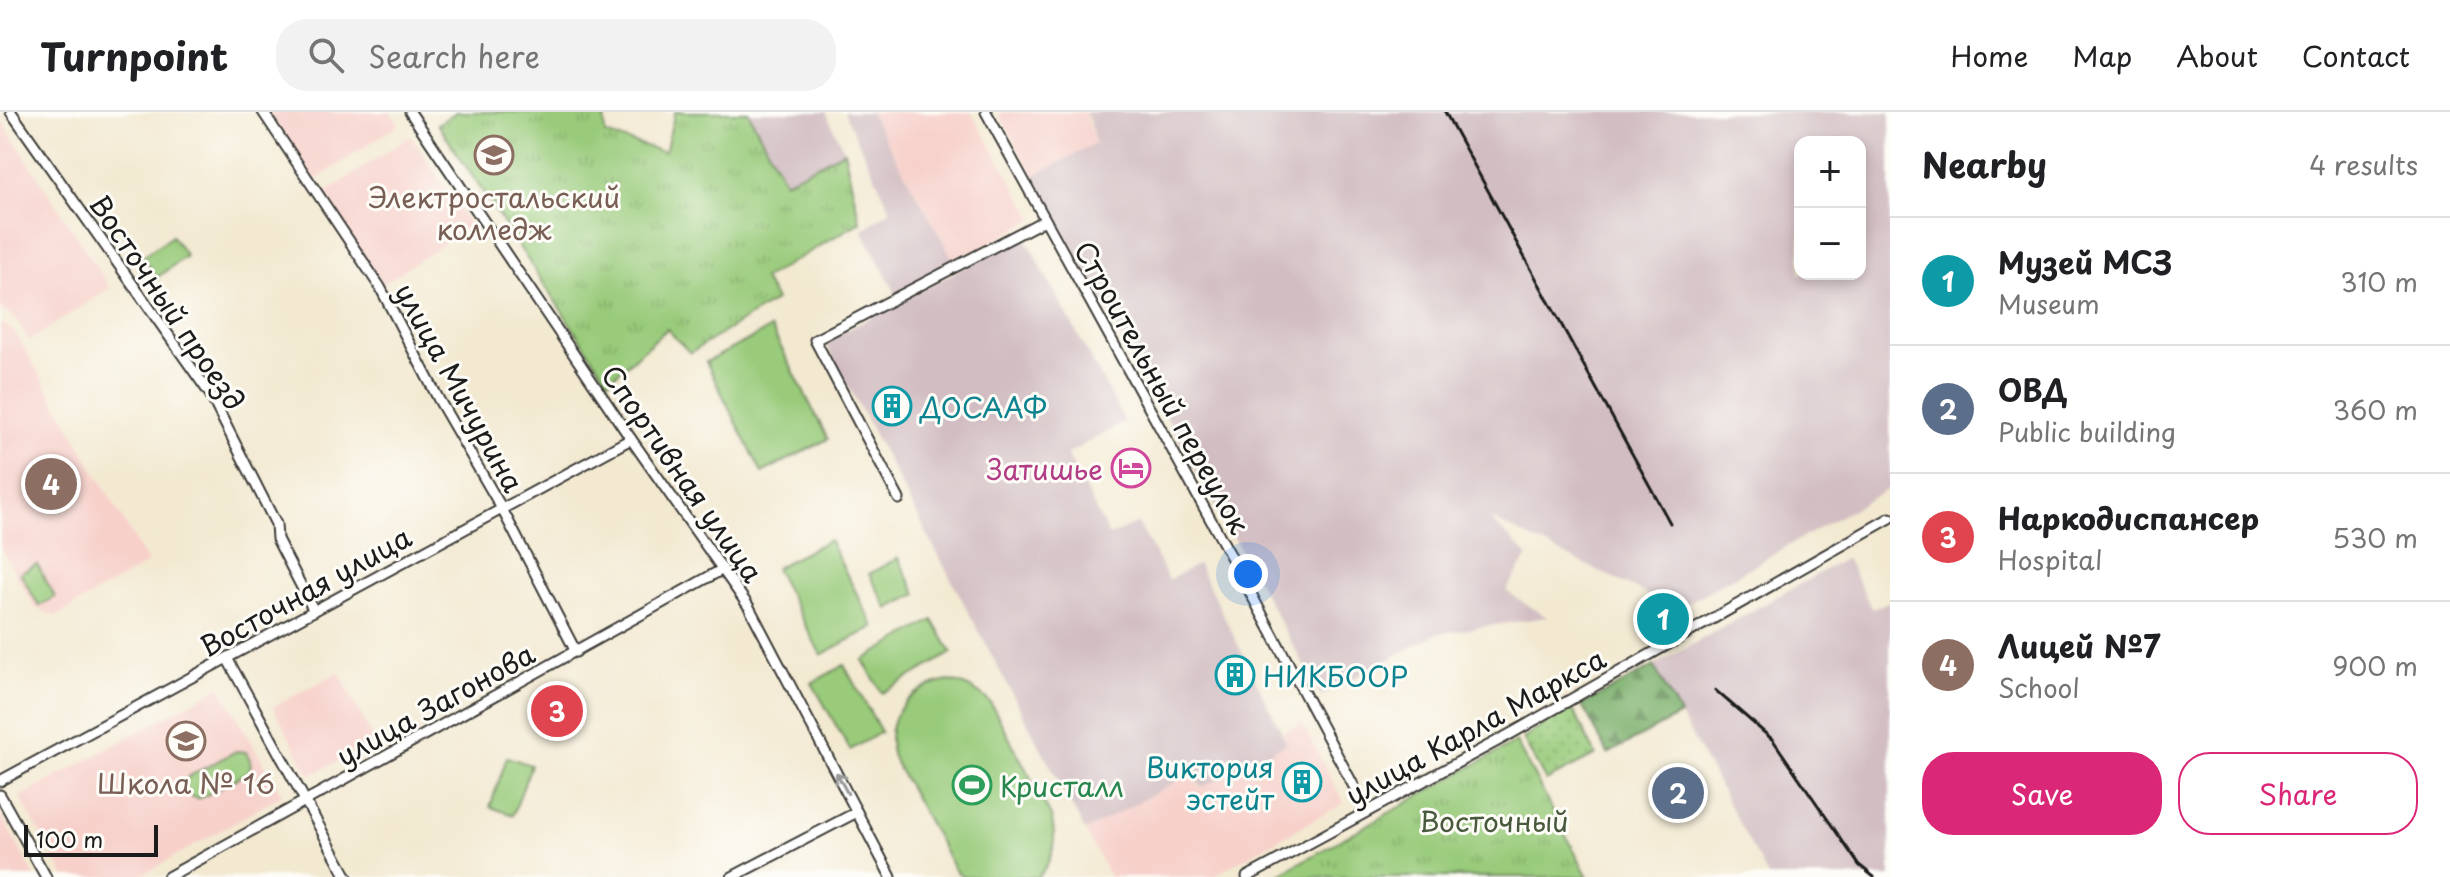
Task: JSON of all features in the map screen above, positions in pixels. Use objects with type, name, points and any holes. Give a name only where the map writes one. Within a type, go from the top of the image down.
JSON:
[{"type":"street","name":"улица Мичурина","points":[[263,112],[380,287],[439,400],[501,507],[576,652]]},
{"type":"street","name":"Спортивная улица","points":[[410,112],[758,622],[891,877]]},
{"type":"street","name":"Строительный переулок","points":[[986,112],[1367,811]]},
{"type":"street","name":"Восточный проезд","points":[[13,113],[210,394],[276,524],[277,539],[314,611]]},
{"type":"street","points":[[899,499],[815,340],[1045,220]]},
{"type":"street","name":"Восточная улица","points":[[0,781],[631,439]]},
{"type":"street","name":"улица Карла Маркса","points":[[1247,877],[1512,733],[1890,518]]},
{"type":"street","name":"улица Загонова","points":[[168,877],[723,569]]},
{"type":"street","points":[[227,658],[347,877]]},
{"type":"street","points":[[0,795],[46,877]]},
{"type":"street","points":[[732,877],[857,812]]},
{"type":"shaded area","points":[[268,112],[390,112],[399,124],[314,181]]},
{"type":"shaded area","points":[[748,112],[826,112],[844,151],[785,182]]},
{"type":"shaded area","points":[[844,112],[870,112],[955,262],[896,294],[862,230],[891,210]]},
{"type":"shaded area","points":[[870,112],[971,112],[1034,219],[955,262]]},
{"type":"shaded area","points":[[998,112],[1085,112],[1095,144],[1033,176]]},
{"type":"shaded area","points":[[1085,112],[1890,112],[1890,488],[1677,609],[1489,518],[1528,556],[1506,591],[1547,617],[1436,634],[1321,696],[1033,176],[1095,144]]},
{"type":"shaded area","points":[[0,118],[110,288],[29,341],[17,320],[0,308]]},
{"type":"shaded area","points":[[411,136],[470,226],[381,285],[322,195]]},
{"type":"shaded area","points":[[1024,235],[1125,422],[1067,454],[1109,536],[1138,523],[1169,580],[1198,564],[1287,743],[1201,788],[1192,773],[1085,831],[825,342]]},
{"type":"shaded area","points":[[0,323],[15,332],[148,563],[56,616],[35,608],[0,547]]},
{"type":"shaded area","points":[[1846,558],[1872,609],[1890,601],[1890,877],[1768,877],[1654,666]]},
{"type":"shaded area","points":[[339,672],[375,743],[310,775],[273,707]]},
{"type":"shaded area","name":"Школа № 16","points":[[220,687],[282,795],[139,877],[65,877],[20,797]]},
{"type":"shaded area","points":[[1302,723],[1344,803],[1214,877],[1110,877],[1085,831],[1192,772],[1200,788],[1287,742],[1283,732]]},
{"type":"shaded area","points":[[0,813],[35,877],[0,877]]},
{"type":"green space","points":[[456,112],[604,112],[605,134],[665,152],[675,112],[748,112],[785,182],[844,151],[860,222],[763,279],[776,300],[690,353],[667,329],[608,381],[438,124]]},
{"type":"green space","points":[[172,236],[186,256],[156,278],[143,256]]},
{"type":"green space","points":[[771,328],[828,439],[762,473],[706,362]]},
{"type":"green space","points":[[829,540],[874,627],[821,655],[775,568]]},
{"type":"green space","points":[[898,558],[917,594],[888,609],[869,574]]},
{"type":"green space","points":[[37,564],[55,597],[39,606],[20,573]]},
{"type":"green space","points":[[933,620],[952,653],[882,693],[863,660]]},
{"type":"green space","points":[[844,665],[881,732],[850,750],[812,683]]},
{"type":"green space","points":[[1654,666],[1680,715],[1608,754],[1582,705]]},
{"type":"green space","name":"Кристалл","points":[[949,681],[971,688],[990,702],[1051,816],[1053,848],[1048,863],[1038,877],[963,877],[954,869],[895,762],[890,740],[896,715],[913,696]]},
{"type":"green space","points":[[1571,706],[1596,755],[1546,781],[1523,739]]},
{"type":"green space","name":"Восточный","points":[[1516,742],[1588,877],[1274,877]]},
{"type":"green space","points":[[236,751],[246,752],[250,759],[248,772],[201,798],[189,795],[186,789],[188,777]]},
{"type":"green space","points":[[507,757],[531,765],[513,815],[490,807]]},
{"type":"railway","points":[[1445,112],[1670,523]]},
{"type":"railway","points":[[1715,690],[1773,740],[1859,865],[1874,877]]},
{"type":"place","name":"Электростальский колледж","points":[[494,155]]},
{"type":"place","name":"ДОСААФ","points":[[892,406]]},
{"type":"place","name":"Затишье","points":[[1131,468]]},
{"type":"place","name":"Лицей №7","points":[[51,484]]},
{"type":"place","name":"Музей МСЗ","points":[[1663,619]]},
{"type":"place","name":"НИКБООР","points":[[1235,675]]},
{"type":"place","name":"Наркодиспансер","points":[[557,711]]},
{"type":"place","name":"Школа № 16","points":[[186,741]]},
{"type":"place","name":"Виктория эстейт","points":[[1302,782]]},
{"type":"place","name":"Кристалл","points":[[972,785]]},
{"type":"place","name":"ОВД","points":[[1678,793]]}]
